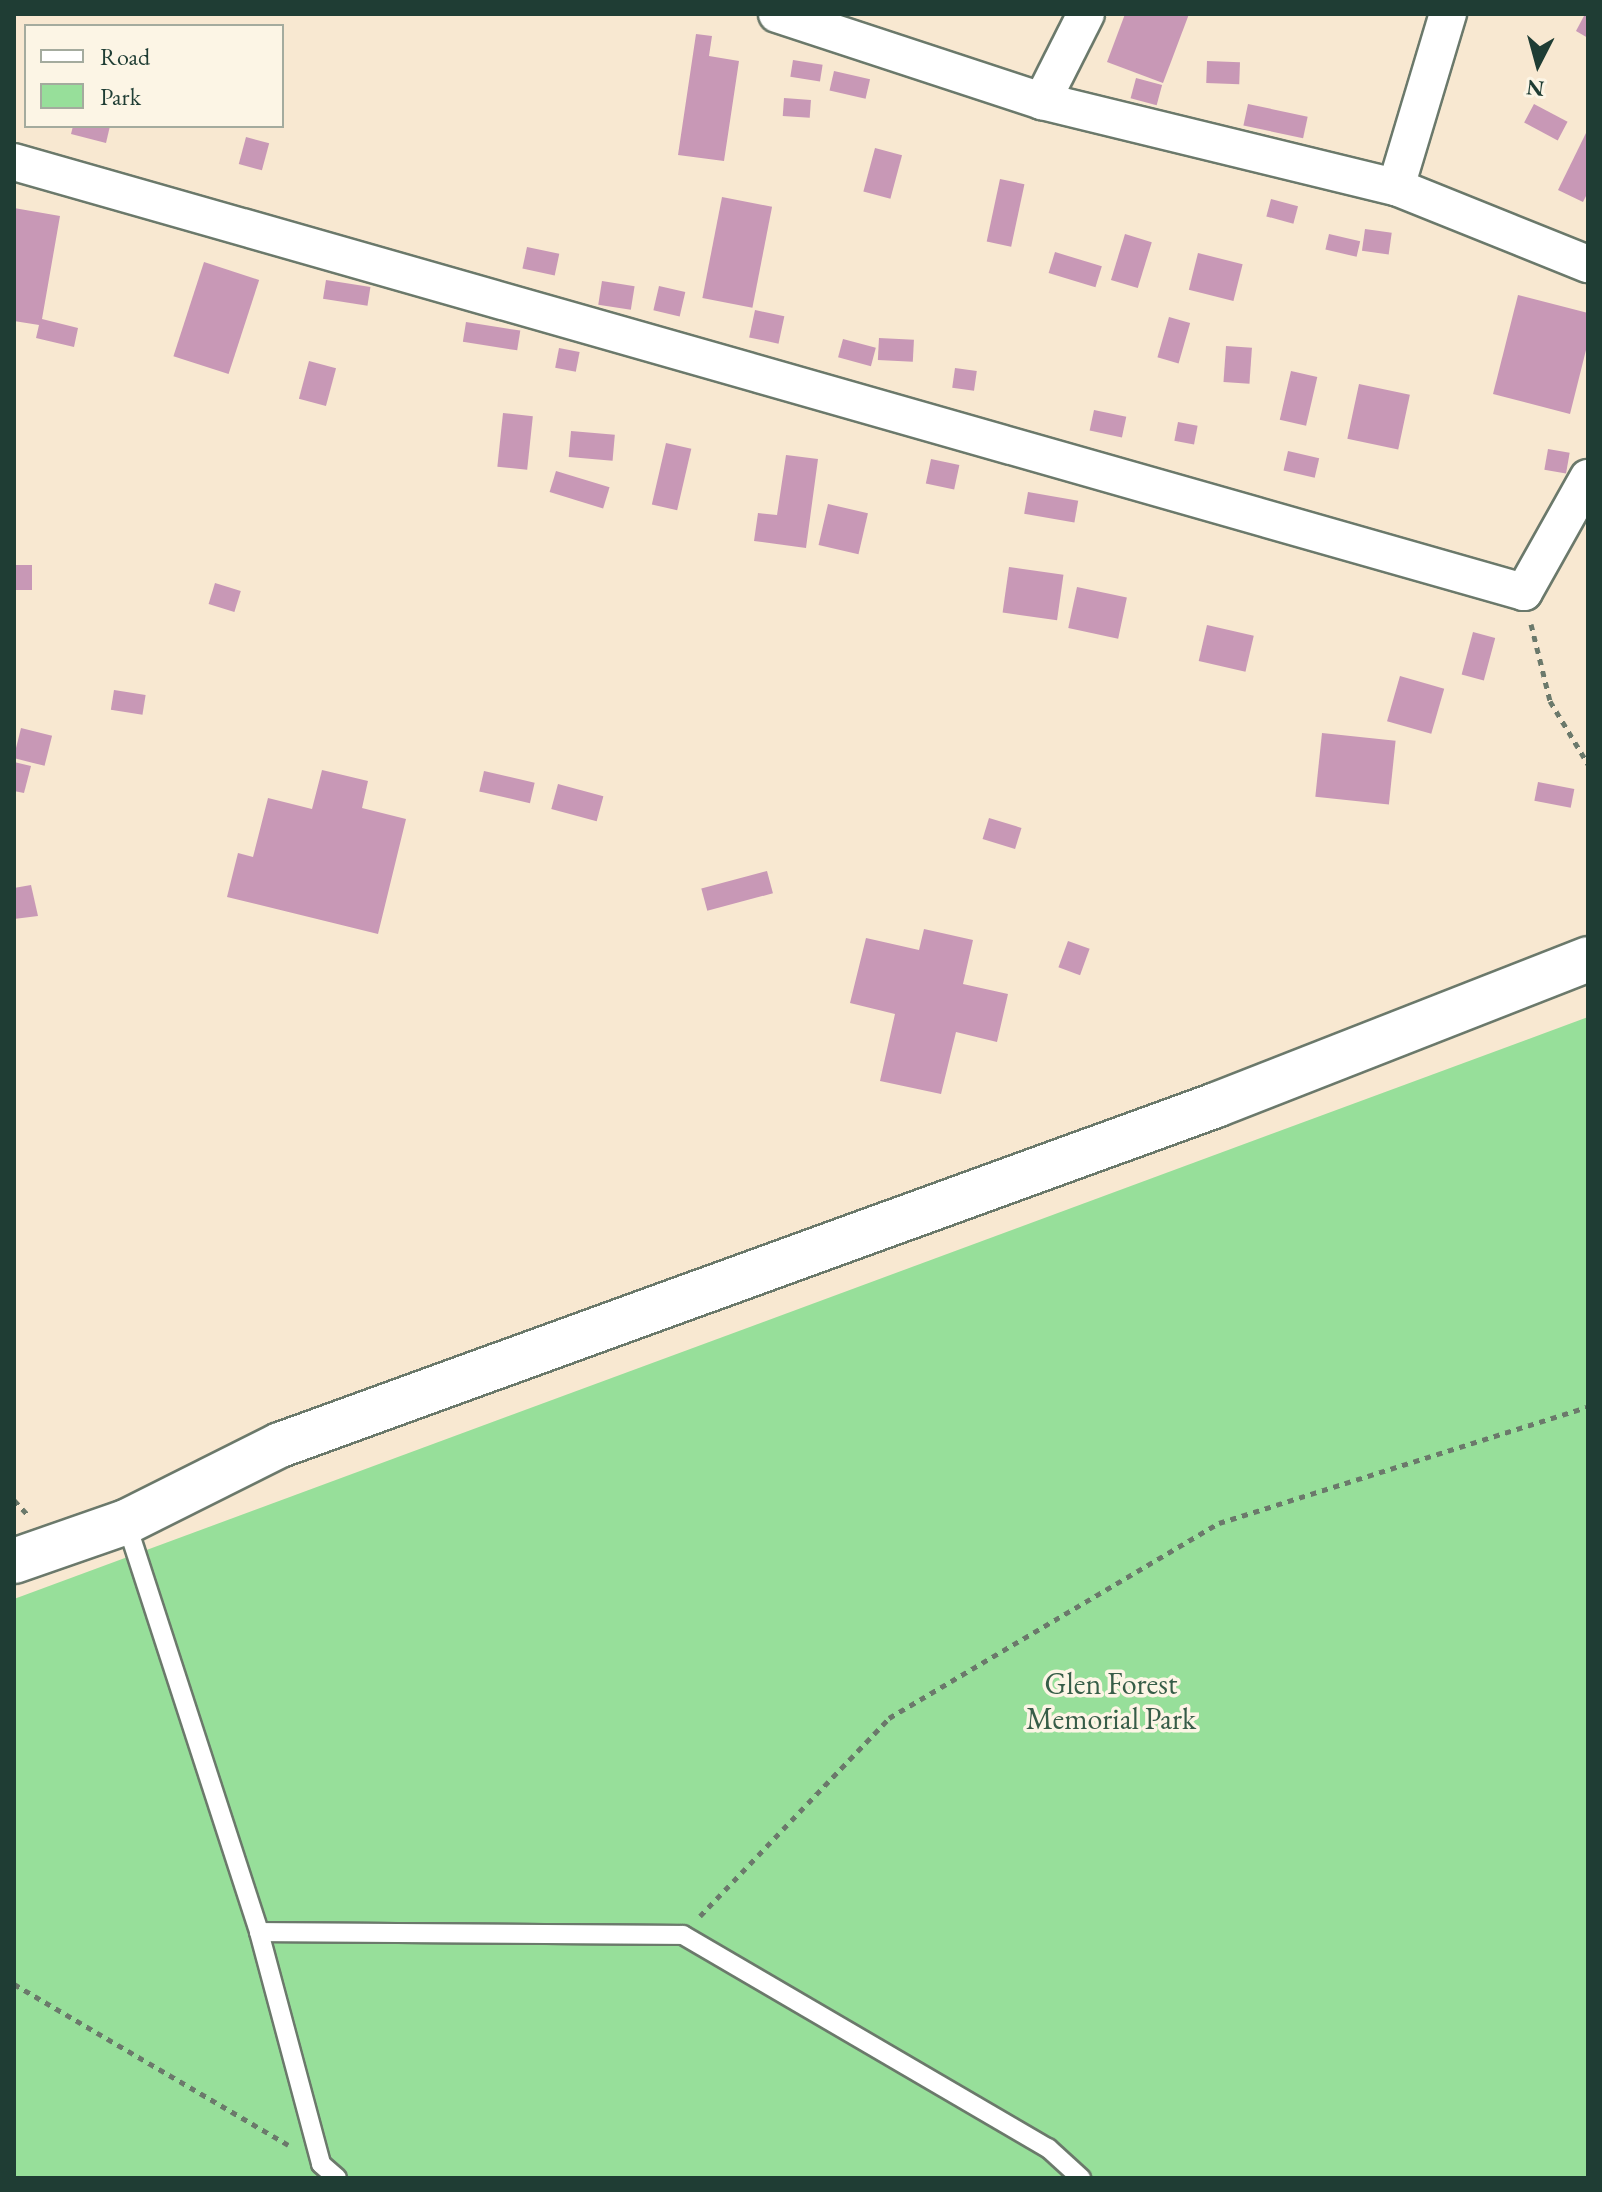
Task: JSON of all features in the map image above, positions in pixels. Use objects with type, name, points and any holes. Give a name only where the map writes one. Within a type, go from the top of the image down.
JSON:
[{"type":"street","points":[[777,14],[1042,101],[1396,187],[1588,264]]},
{"type":"street","points":[[1042,101],[1086,14]]},
{"type":"street","points":[[1396,187],[1448,14]]},
{"type":"street","points":[[14,162],[1524,592],[1588,478]]},
{"type":"street","points":[[14,1561],[126,1522],[280,1445],[1216,1105],[1588,959]]},
{"type":"lane","points":[[126,1522],[259,1932],[321,2164],[337,2178]]},
{"type":"lane","points":[[259,1932],[683,1935],[1048,2148],[1081,2178]]},
{"type":"path","points":[[1524,592],[1550,701],[1588,764]]},
{"type":"path","points":[[683,1935],[889,1718],[1205,1531],[1588,1407]]},
{"type":"path","points":[[14,1984],[321,2164]]},
{"type":"green space","name":"Glen Forest Memorial Park","points":[[1588,1017],[1588,2178],[14,2178],[14,1599]]},
{"type":"building","points":[[1125,14],[1189,14],[1163,83],[1107,62]]},
{"type":"building","points":[[1585,14],[1588,14],[1588,38],[1576,31]]},
{"type":"building","points":[[696,34],[712,36],[709,56],[739,61],[724,161],[678,155]]},
{"type":"building","points":[[793,60],[823,65],[820,81],[790,77]]},
{"type":"building","points":[[1207,61],[1240,62],[1239,84],[1206,83]]},
{"type":"building","points":[[834,71],[870,79],[866,99],[830,90]]},
{"type":"building","points":[[1136,78],[1162,85],[1157,105],[1131,98]]},
{"type":"building","points":[[784,98],[811,100],[810,118],[783,116]]},
{"type":"building","points":[[1248,104],[1308,117],[1303,138],[1243,126]]},
{"type":"building","points":[[1534,104],[1568,122],[1558,140],[1524,123]]},
{"type":"building","points":[[72,128],[110,128],[106,143],[71,134]]},
{"type":"building","points":[[1586,133],[1588,192],[1583,202],[1558,190]]},
{"type":"building","points":[[246,137],[269,143],[262,170],[239,164]]},
{"type":"building","points":[[875,148],[902,155],[890,199],[863,191]]},
{"type":"building","points":[[1000,179],[1024,184],[1011,247],[987,242]]},
{"type":"building","points":[[722,197],[772,207],[752,308],[702,298]]},
{"type":"building","points":[[1271,199],[1298,206],[1293,224],[1266,216]]},
{"type":"building","points":[[14,208],[60,216],[42,319],[78,328],[74,347],[36,338],[39,325],[14,321]]},
{"type":"building","points":[[1365,229],[1392,233],[1389,255],[1362,251]]},
{"type":"building","points":[[1125,234],[1152,242],[1138,288],[1111,280]]},
{"type":"building","points":[[1329,234],[1360,241],[1357,257],[1325,250]]},
{"type":"building","points":[[527,247],[559,254],[555,275],[522,269]]},
{"type":"building","points":[[1055,252],[1102,266],[1095,287],[1049,273]]},
{"type":"building","points":[[1198,253],[1243,264],[1233,301],[1189,290]]},
{"type":"building","points":[[204,262],[259,280],[229,374],[173,356]]},
{"type":"building","points":[[326,280],[370,287],[367,306],[323,299]]},
{"type":"building","points":[[602,281],[635,286],[631,310],[598,305]]},
{"type":"building","points":[[659,286],[685,292],[680,316],[653,310]]},
{"type":"building","points":[[1518,295],[1588,313],[1588,342],[1570,414],[1493,394]]},
{"type":"building","points":[[755,310],[784,316],[779,344],[749,337]]},
{"type":"building","points":[[1169,317],[1190,323],[1179,363],[1157,357]]},
{"type":"building","points":[[466,322],[520,331],[517,350],[463,342]]},
{"type":"building","points":[[879,338],[914,340],[913,362],[878,360]]},
{"type":"building","points":[[843,339],[876,348],[871,366],[838,357]]},
{"type":"building","points":[[1226,346],[1252,348],[1249,384],[1223,382]]},
{"type":"building","points":[[559,348],[580,352],[576,372],[555,368]]},
{"type":"building","points":[[309,361],[336,368],[326,406],[299,399]]},
{"type":"building","points":[[955,368],[977,371],[974,391],[952,388]]},
{"type":"building","points":[[1291,371],[1317,377],[1306,426],[1280,420]]},
{"type":"building","points":[[1359,384],[1410,395],[1398,450],[1347,439]]},
{"type":"building","points":[[1094,410],[1126,417],[1122,437],[1090,431]]},
{"type":"building","points":[[503,413],[533,416],[527,470],[497,467]]},
{"type":"building","points":[[1178,422],[1198,426],[1194,444],[1174,441]]},
{"type":"building","points":[[571,431],[615,435],[613,461],[569,457]]},
{"type":"building","points":[[666,443],[691,449],[677,510],[652,504]]},
{"type":"building","points":[[1548,449],[1570,453],[1566,474],[1544,470]]},
{"type":"building","points":[[1288,451],[1319,458],[1315,478],[1284,470]]},
{"type":"building","points":[[786,455],[818,459],[806,548],[754,541],[758,513],[777,515]]},
{"type":"building","points":[[931,459],[959,465],[954,489],[926,483]]},
{"type":"building","points":[[556,471],[610,487],[603,508],[550,492]]},
{"type":"building","points":[[1028,492],[1078,501],[1074,523],[1024,514]]},
{"type":"building","points":[[828,504],[868,513],[859,554],[819,545]]},
{"type":"building","points":[[14,565],[32,565],[32,590],[14,590]]},
{"type":"building","points":[[1009,567],[1063,575],[1057,620],[1003,613]]},
{"type":"building","points":[[215,583],[241,591],[234,612],[209,604]]},
{"type":"building","points":[[1077,587],[1127,598],[1118,639],[1068,628]]},
{"type":"building","points":[[1207,625],[1254,636],[1245,672],[1199,661]]},
{"type":"building","points":[[1473,632],[1495,638],[1484,680],[1462,675]]},
{"type":"building","points":[[1400,676],[1444,689],[1431,734],[1387,721]]},
{"type":"building","points":[[114,690],[146,695],[142,715],[111,710]]},
{"type":"building","points":[[21,728],[52,736],[45,766],[14,758]]},
{"type":"building","points":[[1322,733],[1396,741],[1389,804],[1315,797]]},
{"type":"building","points":[[14,762],[31,766],[24,793],[14,791]]},
{"type":"building","points":[[322,770],[368,781],[362,808],[406,819],[378,934],[227,897],[238,853],[253,857],[268,798],[312,809]]},
{"type":"building","points":[[484,771],[535,783],[530,803],[479,791]]},
{"type":"building","points":[[1538,782],[1574,789],[1571,808],[1534,801]]},
{"type":"building","points":[[558,784],[603,796],[597,821],[551,809]]},
{"type":"building","points":[[989,818],[1022,828],[1015,849],[983,839]]},
{"type":"building","points":[[767,871],[773,893],[707,911],[701,889]]},
{"type":"building","points":[[31,885],[38,916],[14,919],[14,888]]},
{"type":"building","points":[[924,929],[973,940],[963,984],[1008,994],[997,1042],[956,1032],[941,1094],[880,1081],[895,1014],[850,1003],[866,938],[919,950]]},
{"type":"building","points":[[1068,941],[1090,949],[1080,975],[1058,967]]}]
